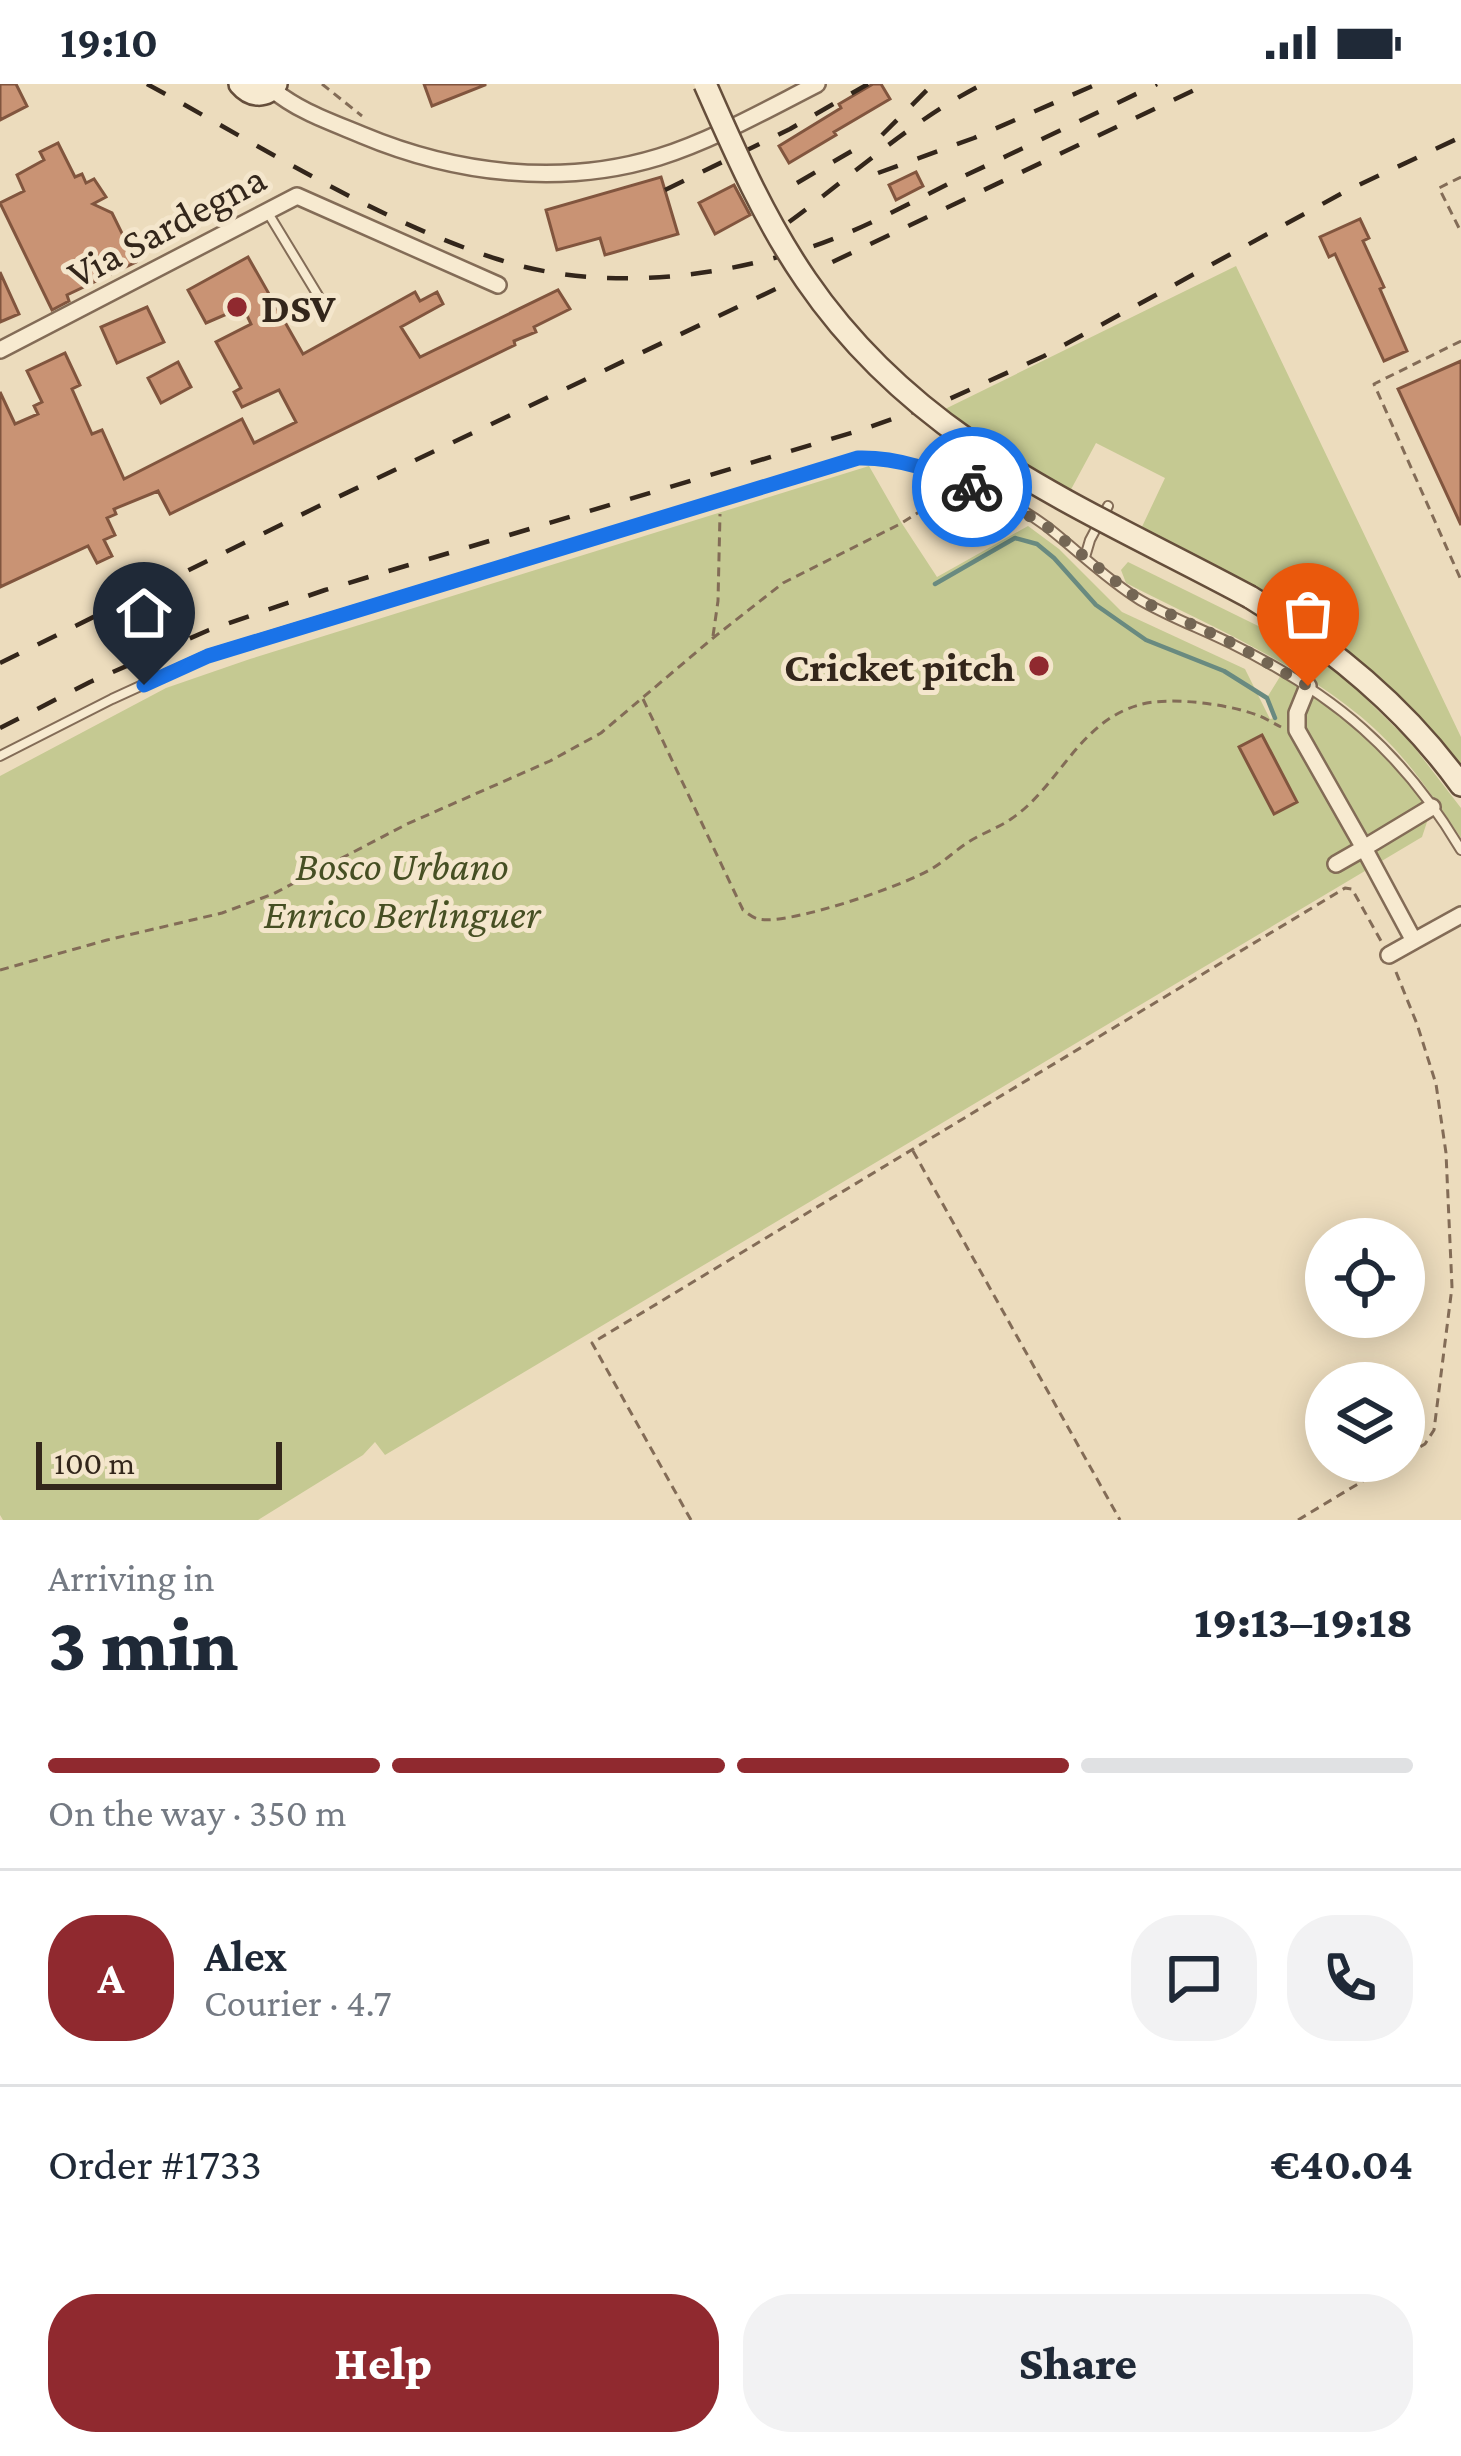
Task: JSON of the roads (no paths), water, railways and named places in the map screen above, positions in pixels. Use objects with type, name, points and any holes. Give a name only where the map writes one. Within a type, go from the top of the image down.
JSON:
[{"type":"main road","points":[[241,84],[253,94],[274,87]]},
{"type":"main road","points":[[705,84],[735,153],[788,252],[836,320],[887,376],[954,433],[1032,483],[1300,628],[1360,674],[1414,727],[1461,785]]},
{"type":"street","points":[[274,87],[304,110],[417,155],[488,170],[553,174],[612,168],[663,156],[818,84]]},
{"type":"street","name":"Via Sardegna","points":[[0,350],[296,196],[497,286]]},
{"type":"street","points":[[1308,686],[1297,713],[1297,727],[1414,941]]},
{"type":"street","points":[[1336,864],[1432,807]]},
{"type":"street","points":[[1389,955],[1461,915]]},
{"type":"lane","points":[[268,213],[322,302]]},
{"type":"lane","points":[[0,756],[208,656],[858,458],[882,458],[964,484],[1041,522],[1138,599],[1236,645],[1308,686],[1391,754],[1461,850]]},
{"type":"lane","points":[[1085,557],[1108,506]]},
{"type":"waterway","points":[[935,584],[1015,538],[1037,544],[1096,605],[1146,640],[1224,671],[1267,698],[1275,718]]},
{"type":"railway","points":[[147,84],[318,180],[451,243],[534,269],[611,278],[727,269],[822,243],[1157,84]]},
{"type":"railway","points":[[665,190],[790,129],[868,84]]},
{"type":"railway","points":[[882,135],[933,84]]},
{"type":"railway","points":[[789,222],[907,131],[983,84]]},
{"type":"railway","points":[[878,173],[974,138],[1097,84]]},
{"type":"railway","points":[[0,663],[1207,84]]},
{"type":"railway","points":[[0,728],[209,630],[325,590],[947,400],[1044,356],[1348,190],[1461,137]]},
{"type":"railway","points":[[797,183],[862,145]]},
{"type":"place","name":"DSV","points":[[237,307]]},
{"type":"place","name":"Cricket pitch","points":[[1039,666]]},
{"type":"park label","name":"Bosco Urbano Enrico Berlinguer","points":[[402,889]]}]
